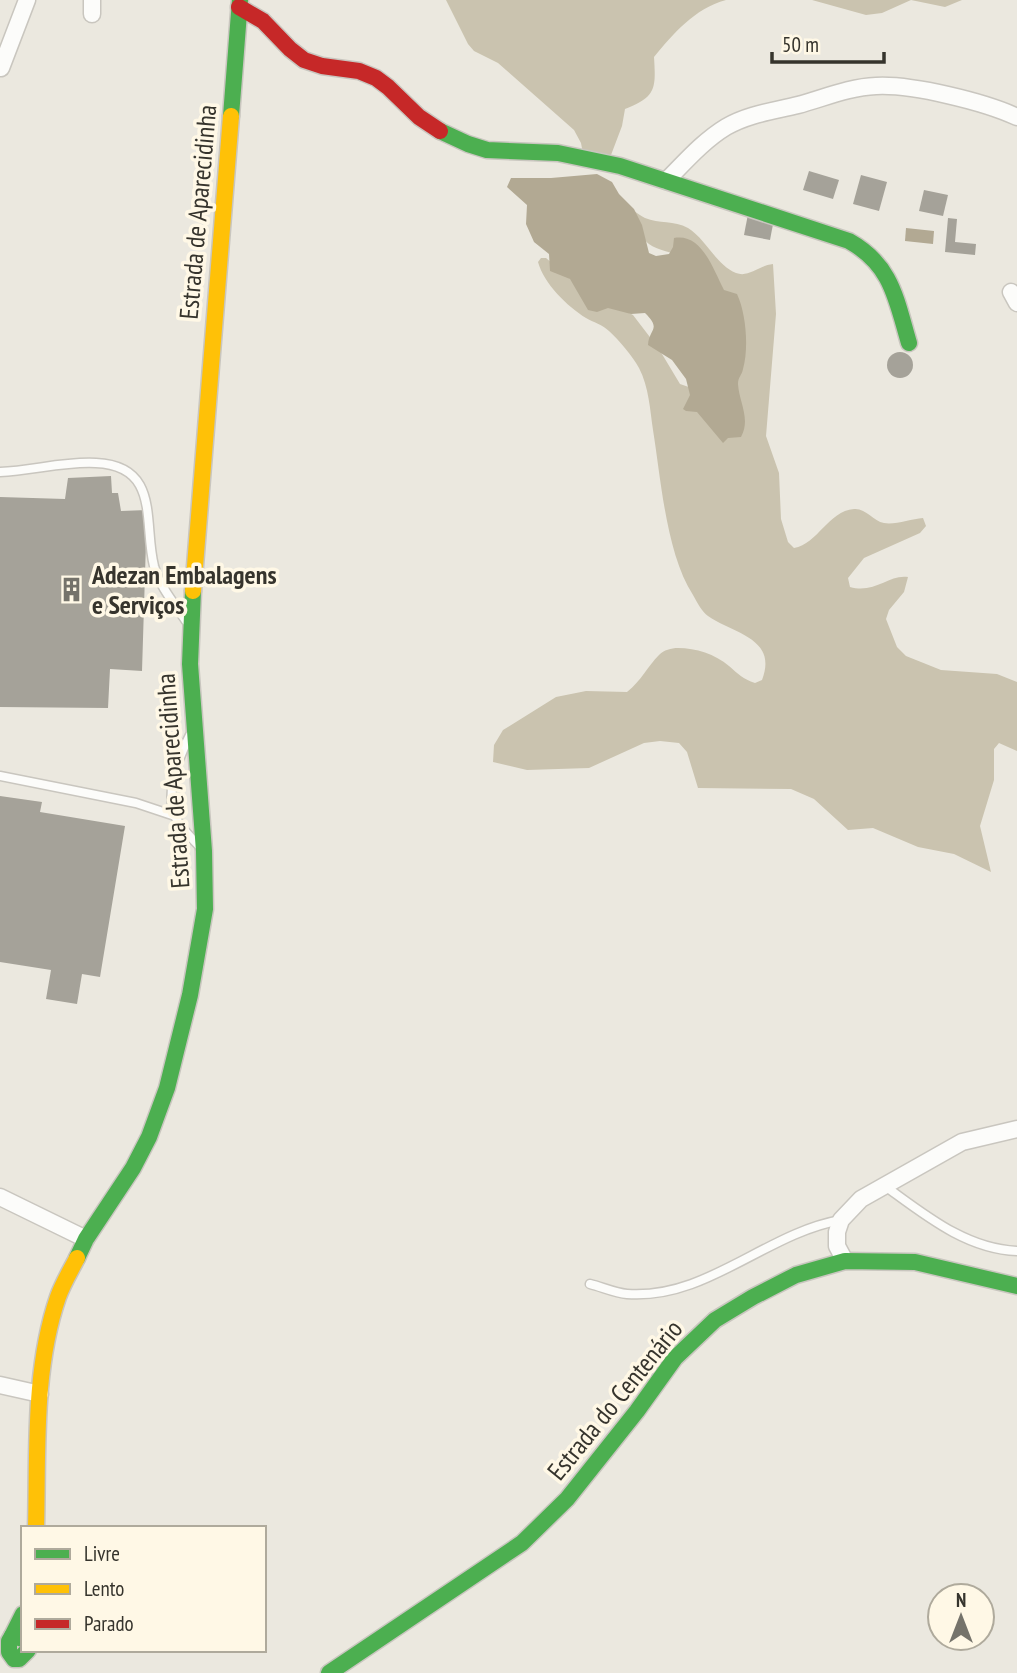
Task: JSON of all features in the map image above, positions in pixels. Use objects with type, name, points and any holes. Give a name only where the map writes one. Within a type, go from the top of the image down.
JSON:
[{"type":"street","points":[[1,68],[27,0]]},
{"type":"street","points":[[239,4],[258,17],[291,51],[305,60],[321,66],[361,71],[376,77],[400,96],[418,116],[474,147],[515,153],[551,152],[571,155],[666,181],[814,228],[855,246],[883,268],[909,343]]},
{"type":"street","name":"Estrada de Aparecidinha","points":[[36,1526],[40,1394],[47,1338],[59,1295],[86,1239],[149,1137],[167,1088],[190,995],[205,909],[190,626],[239,4]]},
{"type":"street","points":[[666,181],[709,139],[726,127],[742,119],[845,90],[876,86],[900,88],[977,102],[1017,117]]},
{"type":"street","points":[[845,1261],[837,1246],[837,1232],[841,1220],[861,1199],[962,1142],[1017,1129]]},
{"type":"street","points":[[0,1198],[86,1239]]},
{"type":"street","name":"Estrada do Centenário","points":[[329,1673],[522,1543],[567,1499],[675,1358],[715,1320],[796,1275],[845,1261],[915,1262],[1017,1286]]},
{"type":"street","points":[[0,1385],[40,1394]]},
{"type":"street","points":[[11,1663],[21,1622]]},
{"type":"street","points":[[11,1663],[1,1648],[16,1642]]},
{"type":"lane","points":[[0,472],[97,463],[119,467],[135,479],[144,492],[148,505],[154,565],[162,586],[190,626]]},
{"type":"lane","points":[[175,816],[173,788],[178,764],[195,727]]},
{"type":"lane","points":[[0,776],[136,803],[175,816],[204,851]]},
{"type":"lane","points":[[885,1186],[951,1232],[1001,1250],[1017,1251]]},
{"type":"lane","points":[[590,1284],[624,1294],[648,1295],[670,1290],[708,1278],[806,1229],[841,1220]]},
{"type":"shaded area","points":[[446,0],[726,0],[694,16],[654,57],[655,77],[652,90],[643,100],[625,109],[611,155],[584,159],[581,143],[574,130],[498,63],[474,51]]},
{"type":"shaded area","points":[[812,0],[911,0],[882,13],[866,15]]},
{"type":"shaded area","points":[[911,0],[962,0],[945,7]]},
{"type":"shaded area","points":[[597,174],[612,182],[619,194],[634,209],[642,225],[649,253],[656,256],[669,254],[674,238],[692,241],[711,263],[724,290],[737,294],[743,311],[746,341],[745,361],[738,384],[745,417],[741,437],[728,438],[723,443],[697,412],[683,409],[690,395],[686,379],[672,360],[648,345],[654,326],[645,313],[631,314],[608,308],[597,312],[588,310],[570,279],[550,271],[549,254],[534,242],[526,224],[527,205],[507,187],[511,178]]},
{"type":"shaded area","points":[[631,209],[650,220],[688,228],[723,264],[736,273],[750,273],[773,264],[776,314],[766,436],[779,473],[781,519],[788,542],[794,548],[802,545],[837,515],[854,509],[862,510],[884,523],[923,518],[926,526],[920,533],[864,558],[848,578],[850,587],[867,588],[894,578],[908,577],[904,592],[889,610],[886,619],[897,647],[906,656],[941,670],[997,674],[1017,682],[1017,751],[999,743],[994,749],[994,780],[980,826],[991,872],[954,854],[918,847],[873,828],[848,830],[814,799],[791,789],[698,788],[687,752],[679,743],[644,743],[589,768],[527,770],[493,762],[494,745],[503,730],[556,697],[586,691],[627,692],[659,655],[668,650],[685,648],[705,652],[724,662],[747,680],[755,683],[762,680],[765,666],[764,655],[759,646],[706,614],[684,578],[676,558],[662,493],[649,399],[639,368],[609,331],[586,318],[557,294],[545,278],[538,262],[541,258],[546,258],[581,288],[633,315],[659,349],[680,384],[709,394],[681,255],[659,249],[647,242]]},
{"type":"shaded area","points":[[906,228],[934,231],[933,244],[905,241]]},
{"type":"building","points":[[809,171],[839,180],[833,199],[803,190]]},
{"type":"building","points":[[861,175],[887,182],[879,211],[853,204]]},
{"type":"building","points":[[924,190],[948,195],[943,216],[919,211]]},
{"type":"building","points":[[748,214],[774,219],[770,240],[744,235]]},
{"type":"building","points":[[948,218],[957,219],[955,242],[976,244],[975,255],[945,252]]},
{"type":"building","points":[[900,352],[909,356],[913,365],[909,374],[900,378],[891,374],[887,365],[891,356]]},
{"type":"building","name":"Adezan Embalagens e Serviços","points":[[111,476],[112,493],[118,493],[121,511],[147,510],[142,671],[110,669],[108,708],[0,707],[0,497],[65,499],[68,478]]},
{"type":"building","points":[[0,796],[42,802],[40,812],[125,826],[100,977],[82,974],[77,1004],[46,999],[51,970],[0,962]]},
{"type":"traffic: fast","points":[[231,116],[240,0]]},
{"type":"traffic: fast","points":[[440,131],[487,150],[558,153],[620,166],[849,241],[863,250],[883,272],[896,298],[909,343]]},
{"type":"traffic: fast","points":[[77,1258],[86,1239],[133,1168],[149,1137],[167,1088],[190,995],[205,909],[204,851],[190,664],[193,591]]},
{"type":"traffic: fast","points":[[329,1673],[522,1543],[567,1499],[675,1358],[715,1320],[753,1297],[796,1275],[845,1261],[915,1262],[1017,1286]]},
{"type":"traffic: fast","points":[[12,1636],[21,1618]]},
{"type":"traffic: fast","points":[[21,1638],[12,1636],[9,1652],[14,1659],[19,1659],[26,1652]]},
{"type":"traffic: slow","points":[[193,591],[231,116]]},
{"type":"traffic: slow","points":[[36,1526],[38,1411],[44,1353],[58,1297],[77,1258]]},
{"type":"traffic: jam","points":[[239,7],[263,21],[304,60],[322,66],[359,71],[376,78],[419,117],[440,131]]},
{"type":"place","name":"Adezan Embalagens e Serviços","points":[[72,590]]}]
